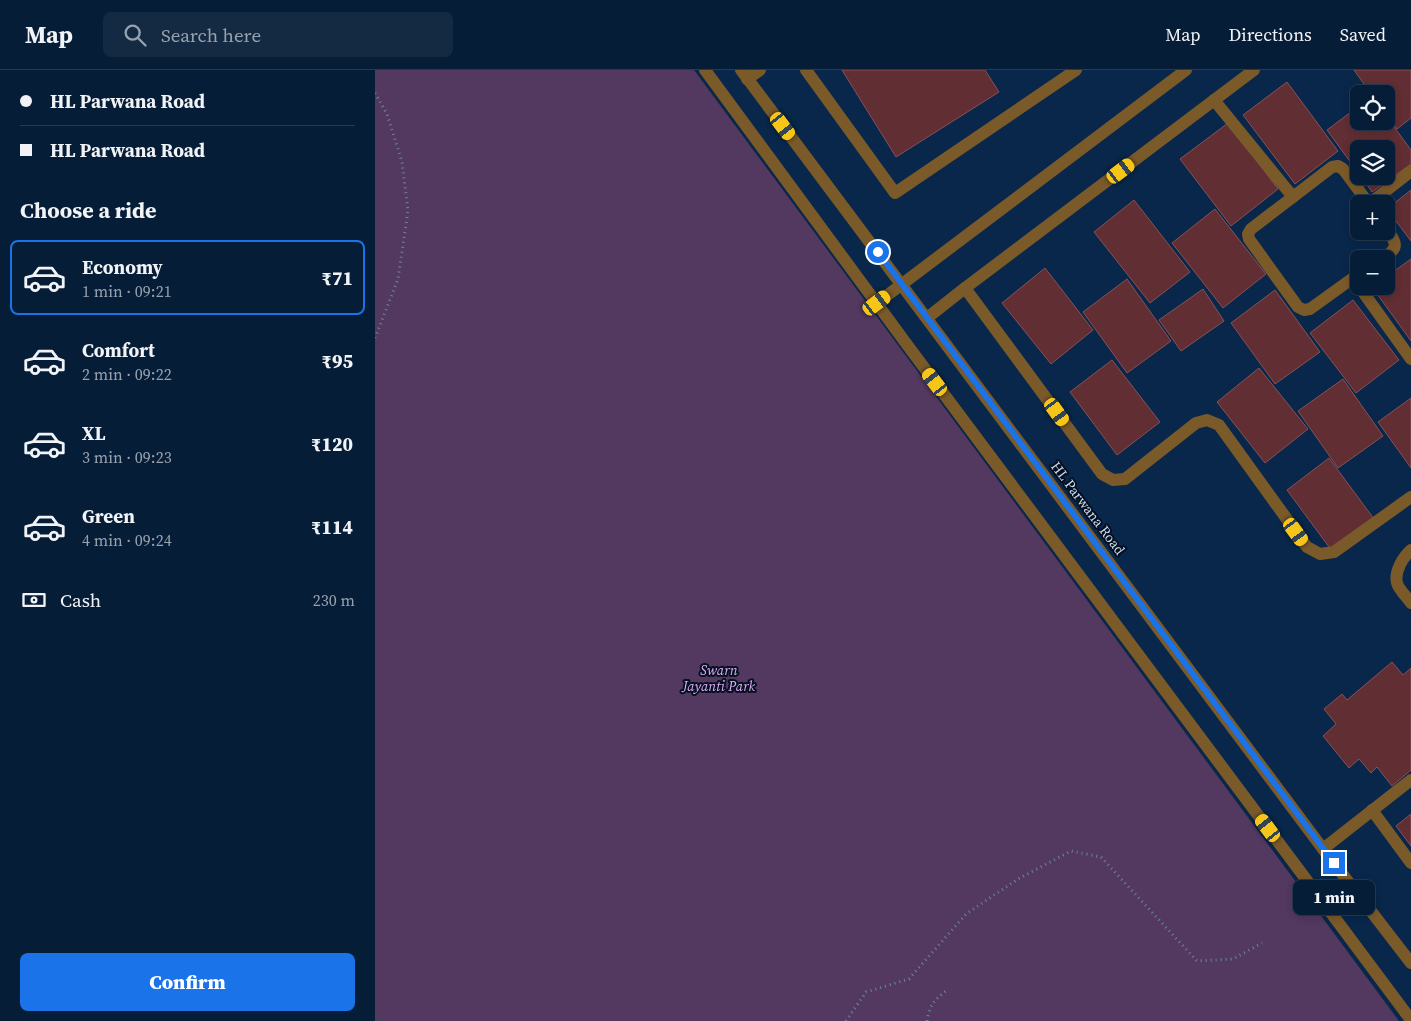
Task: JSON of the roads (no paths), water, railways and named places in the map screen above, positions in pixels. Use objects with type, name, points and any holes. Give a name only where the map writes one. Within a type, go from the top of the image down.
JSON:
[{"type":"street","points":[[705,70],[1411,1020]]},
{"type":"street","points":[[744,74],[760,70]]},
{"type":"street","points":[[806,70],[895,192],[1076,70]]},
{"type":"street","points":[[877,303],[1185,70]]},
{"type":"street","points":[[927,318],[1254,70]]},
{"type":"street","name":"HL Parwana Road","points":[[744,74],[1411,964]]},
{"type":"street","points":[[1214,100],[1293,197]]},
{"type":"street","points":[[1350,280],[1310,309],[1304,310],[1297,307],[1249,239],[1248,234],[1251,229],[1332,168],[1338,166],[1343,170],[1362,195]]},
{"type":"street","points":[[1380,195],[1411,171]]},
{"type":"street","points":[[965,288],[1103,474],[1113,480],[1125,479],[1196,423],[1207,420],[1219,425],[1307,547],[1320,554],[1334,552],[1411,497]]},
{"type":"street","points":[[1369,295],[1411,359]]},
{"type":"street","points":[[1411,550],[1406,554],[1396,574],[1397,584],[1411,603]]},
{"type":"street","points":[[1323,849],[1411,780]]},
{"type":"street","points":[[1372,810],[1411,863]]},
{"type":"park label","name":"Swarn Jayanti Park","points":[[719,678]]}]
